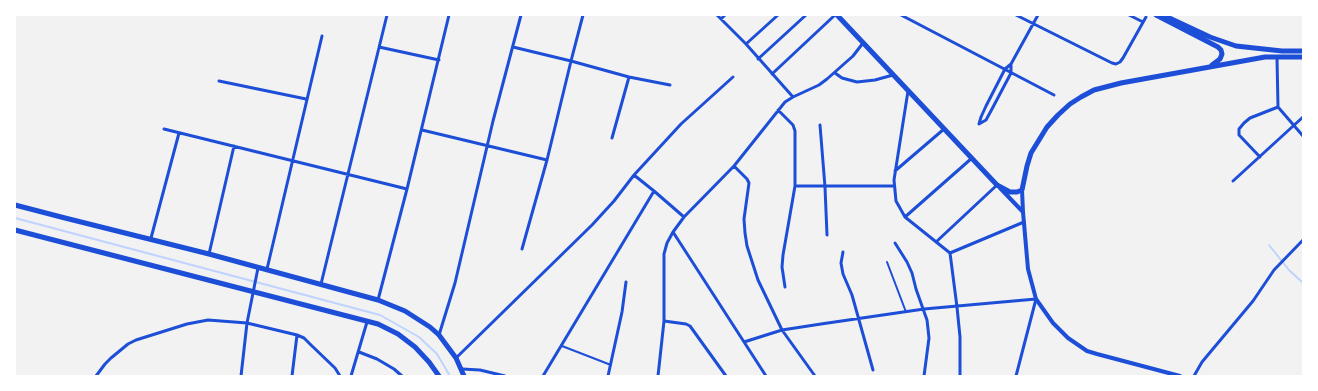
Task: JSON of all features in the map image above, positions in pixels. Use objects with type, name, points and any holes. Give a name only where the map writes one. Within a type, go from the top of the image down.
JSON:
[{"type":"main road","points":[[836,15],[997,185],[1010,192],[1022,190],[1031,153],[1047,127],[1076,100],[1094,90],[1265,57],[1303,57]]},
{"type":"main road","points":[[1156,15],[1221,50],[1220,59],[1207,67]]},
{"type":"main road","points":[[1163,15],[1210,38],[1236,46],[1282,51],[1303,51]]},
{"type":"main road","points":[[15,204],[151,238],[257,270],[267,270],[378,300],[405,311],[430,327],[439,335],[456,358],[464,376]]},
{"type":"main road","points":[[15,230],[368,321],[388,329],[407,340],[421,353],[439,376]]},
{"type":"street","points":[[321,284],[387,15]]},
{"type":"street","points":[[378,300],[422,130],[449,15]]},
{"type":"street","points":[[439,335],[455,283],[521,15]]},
{"type":"street","points":[[522,249],[547,160],[583,15]]},
{"type":"street","points":[[717,15],[746,44],[793,97]]},
{"type":"street","points":[[721,19],[725,15]]},
{"type":"street","points":[[746,44],[778,15]]},
{"type":"street","points":[[758,58],[806,15]]},
{"type":"street","points":[[772,74],[836,15]]},
{"type":"street","points":[[901,15],[1054,95]]},
{"type":"street","points":[[1016,15],[1116,64],[1123,58],[1146,18]]},
{"type":"street","points":[[1012,64],[1005,69],[979,124],[986,120],[1011,73],[1012,64],[1038,15]]},
{"type":"street","points":[[1129,15],[1143,22]]},
{"type":"street","points":[[267,270],[322,36]]},
{"type":"street","points":[[658,376],[664,321],[664,254],[673,232],[684,217],[734,166],[778,110],[793,97],[819,85],[835,73],[853,56],[863,43]]},
{"type":"street","points":[[379,47],[438,60]]},
{"type":"street","points":[[513,47],[571,60],[629,77],[670,85]]},
{"type":"street","points":[[1277,58],[1278,107],[1303,136]]},
{"type":"street","points":[[835,73],[842,78],[857,82],[893,75]]},
{"type":"street","points":[[612,138],[629,77]]},
{"type":"street","points":[[456,358],[592,225],[634,175],[681,124],[732,77]]},
{"type":"street","points":[[219,81],[306,99]]},
{"type":"street","points":[[908,91],[895,171],[896,201],[906,216],[950,253],[958,307],[960,376]]},
{"type":"street","points":[[1260,157],[1240,137],[1239,129],[1250,118],[1278,107]]},
{"type":"street","points":[[778,110],[794,128],[795,186],[783,255],[782,267],[785,287]]},
{"type":"street","points":[[1234,181],[1303,117]]},
{"type":"street","points":[[820,125],[827,236]]},
{"type":"street","points":[[164,129],[407,189]]},
{"type":"street","points":[[895,171],[944,129]]},
{"type":"street","points":[[422,130],[547,160]]},
{"type":"street","points":[[151,238],[179,132]]},
{"type":"street","points":[[209,254],[234,146]]},
{"type":"street","points":[[906,216],[972,158]]},
{"type":"street","points":[[734,166],[749,183],[744,219],[747,246],[758,280],[782,330],[815,376]]},
{"type":"street","points":[[634,175],[684,217]]},
{"type":"street","points":[[936,242],[997,185],[1023,212]]},
{"type":"street","points":[[795,186],[894,186]]},
{"type":"street","points":[[1022,190],[1028,269],[1036,299],[1060,332],[1087,350],[1097,354],[1180,376]]},
{"type":"street","points":[[543,376],[654,191]]},
{"type":"street","points":[[950,253],[1024,222]]},
{"type":"street","points":[[673,232],[766,376]]},
{"type":"street","points":[[1194,376],[1198,367],[1253,301],[1274,270],[1303,240]]},
{"type":"street","points":[[895,242],[912,273],[924,309],[928,329],[924,376]]},
{"type":"street","points":[[843,252],[841,262],[842,274],[852,295],[873,370]]},
{"type":"street","points":[[241,376],[247,323],[257,270]]},
{"type":"street","points":[[608,376],[622,312],[626,282]]},
{"type":"street","points":[[744,342],[782,330],[924,309],[1036,299]]},
{"type":"street","points":[[1016,376],[1036,299]]},
{"type":"street","points":[[96,376],[105,364],[123,348],[136,340],[187,324],[208,320],[247,323],[297,335],[311,344],[335,368],[340,376]]},
{"type":"street","points":[[351,376],[368,321]]},
{"type":"street","points":[[664,321],[690,326],[726,376]]},
{"type":"street","points":[[292,376],[297,335]]},
{"type":"street","points":[[359,352],[377,359],[402,376]]},
{"type":"street","points":[[462,369],[480,370],[505,376]]},
{"type":"lane","points":[[887,262],[906,312]]},
{"type":"lane","points":[[561,346],[611,365]]},
{"type":"waterway","points":[[15,218],[380,315],[419,337],[437,354],[450,376]]},
{"type":"waterway","points":[[1269,245],[1289,270],[1303,283]]}]
